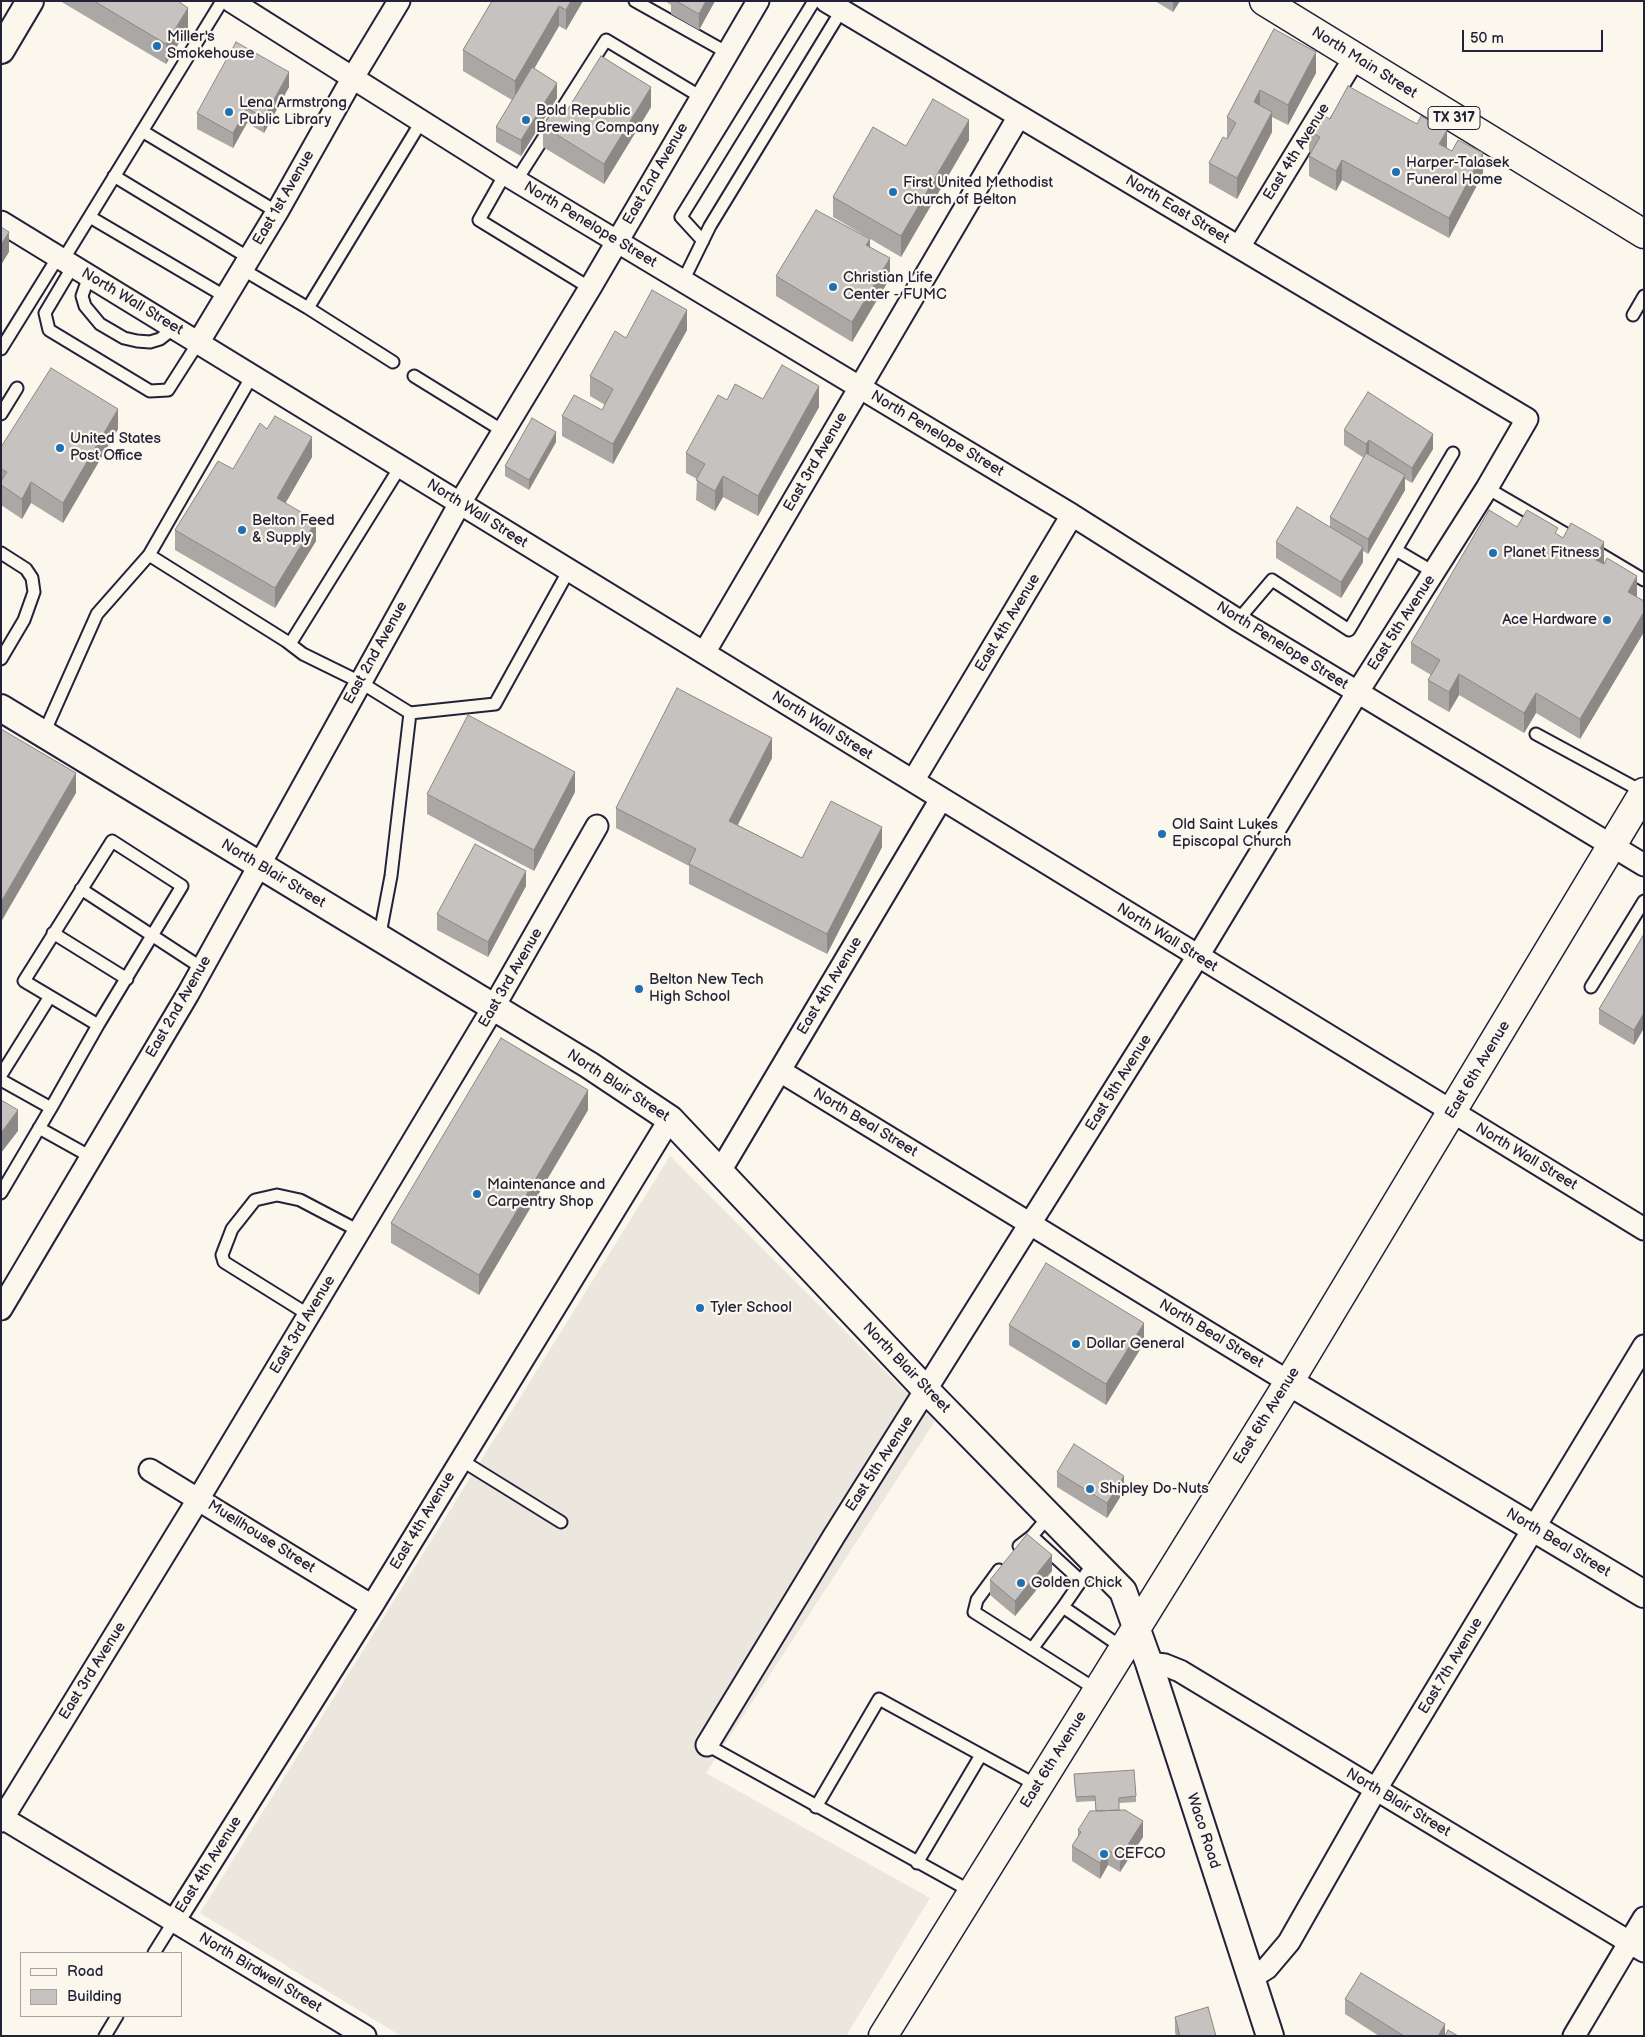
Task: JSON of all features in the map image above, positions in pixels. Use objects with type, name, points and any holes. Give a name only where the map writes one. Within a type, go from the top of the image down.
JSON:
[{"type":"main road","name":"North Main Street","points":[[1264,1],[1644,234]]},
{"type":"main road","name":"East 6th Avenue","points":[[883,2036],[1289,1382],[1644,792]]},
{"type":"street","points":[[4,40],[30,1]]},
{"type":"street","name":"North Penelope Street","points":[[231,1],[510,177],[1072,515],[1357,693],[1644,865]]},
{"type":"street","name":"East 1st Avenue","points":[[198,343],[277,212],[352,79],[399,1]]},
{"type":"street","name":"East 2nd Avenue","points":[[4,1299],[91,1157],[202,968],[257,865],[460,504],[618,241],[726,52],[758,1]]},
{"type":"street","name":"North East Street","points":[[834,6],[1528,418]]},
{"type":"street","name":"East 4th Avenue","points":[[1239,247],[1355,57]]},
{"type":"street","name":"East 3rd Avenue","points":[[704,653],[1019,116]]},
{"type":"street","name":"North Wall Street","points":[[1,222],[1644,1229]]},
{"type":"street","name":"East 5th Avenue","points":[[706,1745],[834,1536],[927,1391],[1198,956],[1357,693],[1435,573],[1528,418]]},
{"type":"street","name":"East 4th Avenue","points":[[913,781],[1072,515]]},
{"type":"street","name":"North Blair Street","points":[[1,708],[589,1065],[670,1119],[927,1391],[1049,1516],[1088,1572],[1123,1591],[1130,1637]]},
{"type":"street","name":"East 4th Avenue","points":[[719,1173],[941,799]]},
{"type":"street","name":"East 3rd Avenue","points":[[2,1819],[199,1498],[494,1008],[597,826]]},
{"type":"street","name":"North Beal Street","points":[[780,1071],[1289,1382],[1644,1594]]},
{"type":"street","name":"East 4th Avenue","points":[[174,1922],[372,1606],[670,1119]]},
{"type":"street","name":"East 7th Avenue","points":[[1250,1978],[1267,1968],[1289,1942],[1376,1789],[1644,1346]]},
{"type":"street","name":"Muellhouse Street","points":[[150,1470],[199,1498],[372,1606]]},
{"type":"street","name":"Waco Road","points":[[1130,1637],[1149,1663],[1270,2036]]},
{"type":"street","name":"North Blair Street","points":[[1149,1663],[1165,1665],[1180,1671],[1637,1947]]},
{"type":"street","name":"North Birdwell Street","points":[[2,1819],[365,2036]]},
{"type":"street","points":[[1574,2036],[1637,1947],[1644,1918]]},
{"type":"lane","points":[[198,343],[168,390],[150,391],[49,330],[45,313],[71,265],[90,217],[222,1]]},
{"type":"lane","points":[[635,1],[726,52]]},
{"type":"lane","points":[[703,241],[681,217],[814,1]]},
{"type":"lane","points":[[683,281],[710,226],[834,6]]},
{"type":"lane","points":[[590,288],[479,220],[606,40],[701,97]]},
{"type":"lane","points":[[308,308],[421,122]]},
{"type":"lane","points":[[142,131],[277,212]]},
{"type":"lane","points":[[114,176],[246,264],[308,308],[393,362]]},
{"type":"lane","points":[[90,217],[226,297]]},
{"type":"lane","points":[[71,265],[85,306],[100,324],[124,338],[150,342],[160,339],[174,328]]},
{"type":"lane","points":[[1,348],[71,265]]},
{"type":"lane","points":[[1633,315],[1644,296]]},
{"type":"lane","points":[[44,733],[97,614],[149,555],[252,376]]},
{"type":"lane","points":[[414,376],[503,431]]},
{"type":"lane","points":[[1,414],[17,388]]},
{"type":"lane","points":[[1238,620],[1272,580],[1348,630],[1453,453]]},
{"type":"lane","points":[[290,644],[400,467]]},
{"type":"lane","points":[[1487,488],[1644,580]]},
{"type":"lane","points":[[1396,550],[1435,573]]},
{"type":"lane","points":[[1,553],[26,569],[32,578],[34,592],[24,620],[1,659]]},
{"type":"lane","points":[[149,555],[303,654],[360,682],[410,713],[495,704],[569,570]]},
{"type":"lane","points":[[379,939],[391,876],[410,713]]},
{"type":"lane","points":[[1536,734],[1644,792]]},
{"type":"lane","points":[[1,1193],[182,886],[112,841],[24,981],[49,998],[98,1026]]},
{"type":"lane","points":[[81,889],[202,968]]},
{"type":"lane","points":[[1591,987],[1644,901]]},
{"type":"lane","points":[[53,934],[126,979]]},
{"type":"lane","points":[[1,1075],[49,998]]},
{"type":"lane","points":[[1,1080],[51,1108]]},
{"type":"lane","points":[[39,1128],[91,1157]]},
{"type":"lane","points":[[309,1315],[224,1262],[222,1255],[232,1229],[255,1200],[277,1194],[300,1200],[359,1231]]},
{"type":"lane","points":[[461,1460],[561,1522]]},
{"type":"lane","points":[[1049,1516],[1010,1557],[977,1600],[974,1612],[1097,1690]]},
{"type":"lane","points":[[1032,1536],[1088,1572],[1032,1649]]},
{"type":"lane","points":[[1063,1607],[1130,1637]]},
{"type":"lane","points":[[816,1807],[879,1699],[1038,1786]]},
{"type":"lane","points":[[706,1745],[972,1892]]},
{"type":"lane","points":[[917,1863],[981,1755]]},
{"type":"lane","points":[[155,1952],[174,1922]]},
{"type":"lane","points":[[106,2036],[116,2017]]},
{"type":"shaded area","points":[[670,1156],[935,1421],[706,1773],[930,1898],[846,2036],[401,2036],[200,1913]]},
{"type":"building","points":[[94,1],[178,1],[188,8],[166,44]]},
{"type":"building","points":[[492,1],[571,1],[566,10],[559,6],[515,81],[463,50]]},
{"type":"building","points":[[676,1],[706,1],[699,14]]},
{"type":"building","points":[[1274,29],[1316,52],[1288,105],[1260,90],[1254,102],[1272,112],[1237,178],[1209,163],[1223,137],[1227,139],[1236,123],[1227,117]]},
{"type":"building","points":[[236,42],[289,72],[264,118],[247,108],[233,133],[197,113]]},
{"type":"building","points":[[601,56],[651,87],[604,164],[543,126],[556,106],[566,112]]},
{"type":"building","points":[[532,67],[557,83],[521,140],[496,127]]},
{"type":"building","name":"Harper-Talasek Funeral Home","points":[[1348,86],[1417,124],[1421,116],[1447,130],[1439,144],[1452,151],[1458,140],[1483,153],[1449,218],[1342,160],[1336,171],[1309,156],[1320,137],[1309,131],[1319,113],[1330,119]]},
{"type":"building","name":"First United Methodist Church of Belton","points":[[933,99],[969,120],[901,236],[833,197],[873,127],[906,146]]},
{"type":"building","name":"Christian Life Center - FUMC","points":[[816,210],[870,239],[866,245],[890,258],[852,322],[776,276]]},
{"type":"building","points":[[1,227],[9,232],[1,245]]},
{"type":"building","points":[[652,290],[687,310],[613,444],[562,416],[574,395],[602,410],[613,389],[590,376],[615,331],[626,338]]},
{"type":"building","points":[[782,365],[819,386],[758,496],[723,476],[715,491],[696,480],[705,464],[686,453],[718,395],[727,400],[735,384],[763,399]]},
{"type":"building","name":"United States Post Office","points":[[51,368],[118,409],[63,503],[31,482],[22,499],[1,485],[1,481],[7,472],[1,469],[1,447]]},
{"type":"building","points":[[1368,392],[1433,434],[1412,468],[1369,440],[1366,444],[1344,430]]},
{"type":"building","name":"Belton Feed & Supply","points":[[275,416],[312,437],[277,498],[316,521],[275,588],[175,530],[218,461],[233,469],[260,423],[267,429]]},
{"type":"building","points":[[532,418],[556,432],[529,480],[505,466]]},
{"type":"building","points":[[1366,453],[1405,475],[1368,539],[1330,517]]},
{"type":"building","points":[[1297,507],[1363,547],[1341,582],[1276,542]]},
{"type":"building","points":[[1489,510],[1517,527],[1527,510],[1558,528],[1555,533],[1563,538],[1571,523],[1604,542],[1594,559],[1604,564],[1607,558],[1637,576],[1628,592],[1644,601],[1644,612],[1580,719],[1536,693],[1524,713],[1459,674],[1449,692],[1428,680],[1440,660],[1411,643]]},
{"type":"building","points":[[677,688],[772,738],[729,821],[802,858],[831,801],[882,827],[827,934],[689,864],[696,849],[616,808]]},
{"type":"building","points":[[468,715],[575,772],[534,850],[427,794]]},
{"type":"building","points":[[1,729],[76,773],[1,902]]},
{"type":"building","points":[[475,844],[526,871],[488,942],[437,914]]},
{"type":"building","points":[[1644,934],[1644,1013],[1634,1030],[1599,1009]]},
{"type":"building","points":[[501,1038],[588,1090],[479,1275],[391,1223]]},
{"type":"building","points":[[1,1100],[18,1110],[1,1133]]},
{"type":"building","name":"Dollar General","points":[[1046,1263],[1144,1323],[1106,1384],[1009,1325]]},
{"type":"building","points":[[1074,1444],[1124,1476],[1107,1503],[1057,1472]]},
{"type":"building","points":[[1027,1534],[1052,1555],[1015,1601],[990,1580]]},
{"type":"building","name":"CEFCO","points":[[1134,1770],[1136,1796],[1119,1798],[1119,1810],[1096,1811],[1095,1796],[1076,1797],[1074,1774]]},
{"type":"building","points":[[1125,1810],[1143,1821],[1120,1857],[1108,1850],[1100,1863],[1072,1846],[1081,1832],[1078,1830],[1090,1811]]},
{"type":"building","points":[[1361,1973],[1445,2024],[1438,2036],[1404,2036],[1345,1999]]},
{"type":"building","points":[[1208,2007],[1216,2036],[1180,2036],[1175,2017]]},
{"type":"building","points":[[1448,2030],[1458,2036],[1445,2036]]},
{"type":"place","name":"Miller's Smokehouse","points":[[157,46]]},
{"type":"place","name":"Lena Armstrong Public Library","points":[[229,112]]},
{"type":"place","name":"Bold Republic Brewing Company","points":[[526,120]]},
{"type":"place","name":"Harper-Talasek Funeral Home","points":[[1396,172]]},
{"type":"place","name":"First United Methodist Church of Belton","points":[[893,192]]},
{"type":"place","name":"Christian Life Center - FUMC","points":[[833,287]]},
{"type":"place","name":"United States Post Office","points":[[60,448]]},
{"type":"place","name":"Belton Feed & Supply","points":[[242,530]]},
{"type":"place","name":"Planet Fitness","points":[[1493,553]]},
{"type":"place","name":"Ace Hardware","points":[[1607,620]]},
{"type":"place","name":"Old Saint Lukes Episcopal Church","points":[[1162,834]]},
{"type":"place","name":"Belton New Tech High School","points":[[639,989]]},
{"type":"place","name":"Maintenance and Carpentry Shop","points":[[477,1194]]},
{"type":"place","name":"Tyler School","points":[[700,1308]]},
{"type":"place","name":"Dollar General","points":[[1076,1344]]},
{"type":"place","name":"Shipley Do-Nuts","points":[[1090,1489]]},
{"type":"place","name":"Golden Chick","points":[[1021,1583]]},
{"type":"place","name":"CEFCO","points":[[1104,1854]]}]
